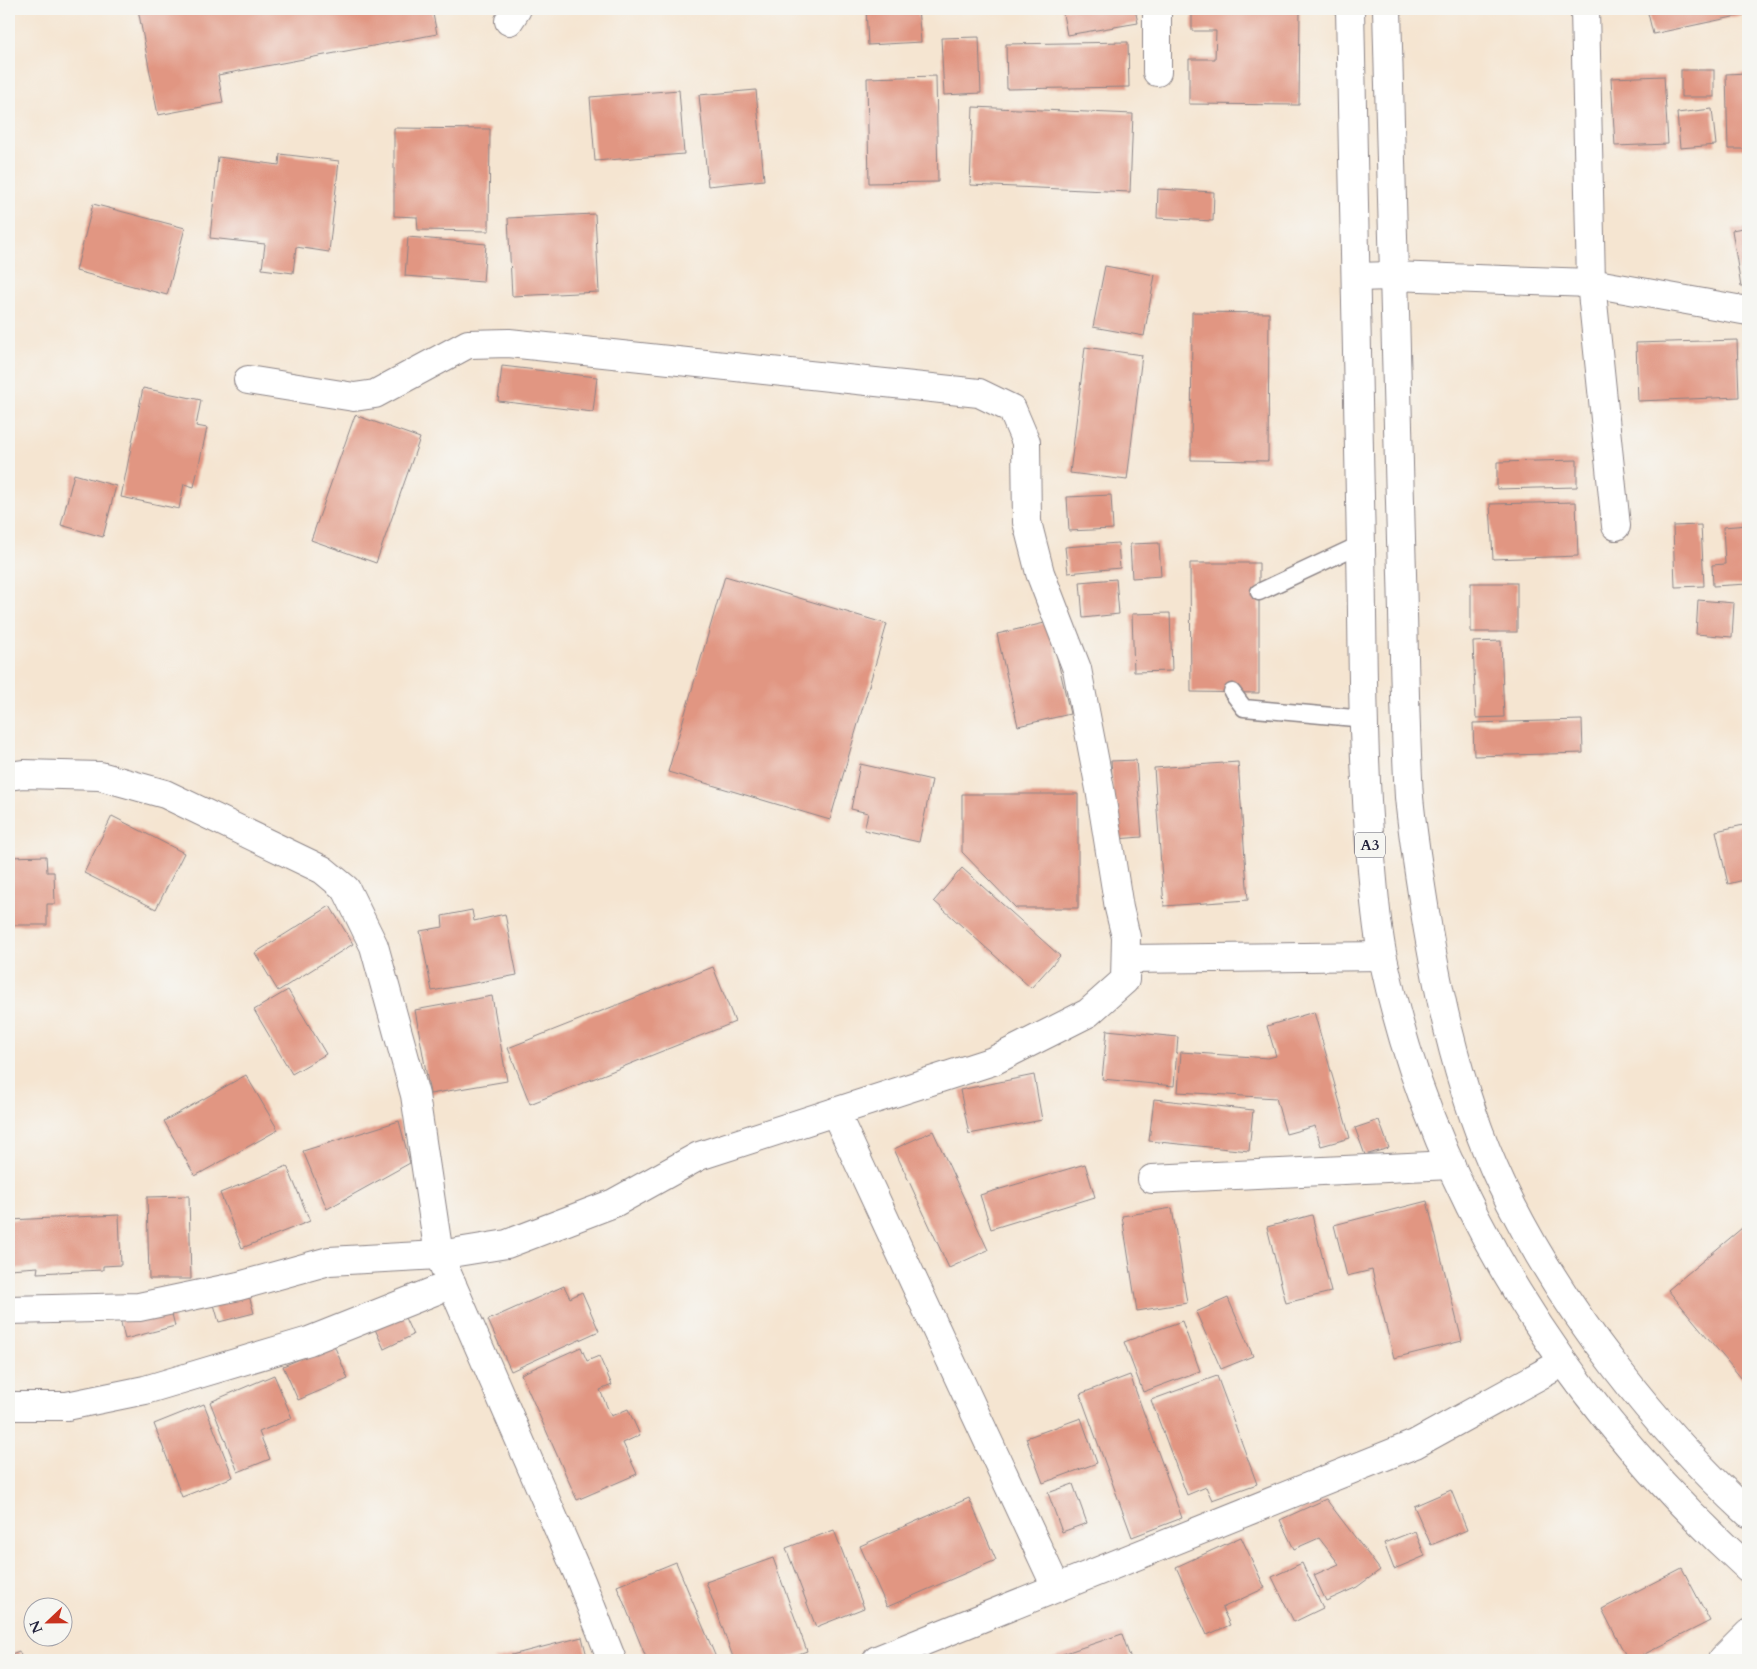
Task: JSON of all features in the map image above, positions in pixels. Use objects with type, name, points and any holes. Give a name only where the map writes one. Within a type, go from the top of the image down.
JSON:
[{"type":"street","points":[[1157,9],[1157,72]]},
{"type":"street","name":"A3","points":[[1350,9],[1366,801],[1382,956],[1406,1049],[1435,1131],[1478,1224],[1521,1300],[1562,1363],[1645,1465],[1711,1534],[1748,1568]]},
{"type":"street","points":[[1387,9],[1392,276],[1410,800],[1431,953],[1448,1030],[1474,1118],[1508,1199],[1551,1278],[1613,1362],[1676,1438],[1748,1513]]},
{"type":"street","points":[[1585,9],[1592,283],[1616,526]]},
{"type":"street","points":[[1356,277],[1392,276],[1592,283],[1748,311]]},
{"type":"street","points":[[9,1310],[140,1307],[239,1286],[329,1261],[439,1255],[507,1244],[614,1203],[699,1156],[993,1061],[1088,1013],[1125,980],[1126,937],[1119,908],[1100,789],[1077,669],[1040,573],[1027,522],[1026,442],[1012,409],[979,393],[509,343],[468,344],[375,394],[354,397],[248,380]]},
{"type":"street","points":[[9,776],[23,774],[100,776],[165,794],[323,870],[346,889],[374,946],[416,1095],[439,1255],[581,1581],[612,1660]]},
{"type":"street","points":[[1126,959],[1382,956]]},
{"type":"street","points":[[835,1112],[1056,1587]]},
{"type":"street","points":[[1152,1180],[1450,1165]]},
{"type":"street","points":[[9,1406],[67,1406],[145,1390],[308,1341],[452,1284]]},
{"type":"street","points":[[877,1660],[1415,1444],[1562,1363]]},
{"type":"street","points":[[1722,1660],[1748,1634]]},
{"type":"lane","points":[[1259,592],[1361,544]]},
{"type":"lane","points":[[1232,692],[1244,708],[1365,719]]},
{"type":"building","points":[[138,9],[432,9],[437,34],[218,75],[223,103],[158,115]]},
{"type":"building","points":[[866,9],[918,9],[921,42],[868,45]]},
{"type":"building","points":[[1062,9],[1135,9],[1138,23],[1067,35]]},
{"type":"building","points":[[1192,9],[1300,9],[1299,105],[1189,104],[1189,59],[1215,59],[1216,31],[1192,31]]},
{"type":"building","points":[[1647,9],[1745,9],[1747,14],[1653,34]]},
{"type":"building","points":[[979,37],[981,93],[944,95],[941,38]]},
{"type":"building","points":[[1128,42],[1129,87],[1007,89],[1006,44]]},
{"type":"building","points":[[1681,70],[1714,70],[1714,97],[1681,97]]},
{"type":"building","points":[[1748,73],[1748,149],[1728,149],[1726,74]]},
{"type":"building","points":[[936,76],[938,182],[869,183],[867,78]]},
{"type":"building","points":[[1664,76],[1668,144],[1615,146],[1611,78]]},
{"type":"building","points":[[679,90],[684,154],[595,161],[590,97]]},
{"type":"building","points":[[756,90],[764,180],[708,186],[699,95]]},
{"type":"building","points":[[973,107],[1133,114],[1130,192],[970,185]]},
{"type":"building","points":[[1712,109],[1716,145],[1680,148],[1677,113]]},
{"type":"building","points":[[394,128],[490,129],[489,231],[418,230],[417,217],[394,216]]},
{"type":"building","points":[[280,154],[339,161],[329,252],[296,247],[293,273],[262,269],[265,244],[210,238],[218,157],[279,165]]},
{"type":"building","points":[[1158,189],[1214,192],[1213,221],[1157,218]]},
{"type":"building","points":[[93,204],[185,228],[167,295],[76,271]]},
{"type":"building","points":[[595,214],[599,292],[512,296],[508,218]]},
{"type":"building","points":[[1748,227],[1748,286],[1741,287],[1732,230]]},
{"type":"building","points":[[408,237],[486,244],[483,282],[405,276]]},
{"type":"building","points":[[1105,266],[1155,275],[1144,336],[1093,327]]},
{"type":"building","points":[[1192,312],[1269,313],[1268,461],[1191,460]]},
{"type":"building","points":[[1737,340],[1739,397],[1638,401],[1636,343]]},
{"type":"building","points":[[1085,347],[1142,355],[1127,480],[1070,473]]},
{"type":"building","points":[[502,366],[597,377],[593,412],[498,401]]},
{"type":"building","points":[[143,388],[201,400],[196,426],[207,428],[194,487],[184,484],[179,509],[121,497]]},
{"type":"building","points":[[355,415],[420,438],[376,563],[311,540]]},
{"type":"building","points":[[1577,460],[1577,487],[1497,489],[1497,462]]},
{"type":"building","points":[[74,474],[116,486],[103,537],[61,525]]},
{"type":"building","points":[[1111,495],[1113,529],[1069,531],[1067,497]]},
{"type":"building","points":[[1576,502],[1578,556],[1493,559],[1490,504]]},
{"type":"building","points":[[1701,525],[1704,586],[1675,587],[1673,526]]},
{"type":"building","points":[[1748,525],[1748,584],[1713,586],[1712,565],[1725,564],[1723,527]]},
{"type":"building","points":[[1118,543],[1120,568],[1068,573],[1065,547]]},
{"type":"building","points":[[1159,543],[1161,576],[1132,578],[1130,544]]},
{"type":"building","points":[[1190,563],[1259,563],[1259,693],[1191,692]]},
{"type":"building","points":[[725,576],[887,624],[830,820],[668,772]]},
{"type":"building","points":[[1116,579],[1119,614],[1083,618],[1080,582]]},
{"type":"building","points":[[1471,583],[1517,583],[1517,632],[1471,632]]},
{"type":"building","points":[[1698,600],[1734,603],[1732,637],[1696,634]]},
{"type":"building","points":[[1170,613],[1172,671],[1134,672],[1132,614]]},
{"type":"building","points":[[1049,622],[1070,714],[1018,726],[997,634]]},
{"type":"building","points":[[1501,641],[1504,717],[1476,718],[1473,642]]},
{"type":"building","points":[[1582,720],[1583,753],[1474,756],[1473,723]]},
{"type":"building","points":[[1136,760],[1142,837],[1116,839],[1111,761]]},
{"type":"building","points":[[1238,762],[1248,900],[1164,906],[1154,768]]},
{"type":"building","points":[[860,764],[932,780],[919,842],[864,830],[868,813],[851,809]]},
{"type":"building","points":[[962,794],[1078,794],[1078,908],[1016,908],[962,852]]},
{"type":"building","points":[[112,816],[184,853],[156,909],[84,873]]},
{"type":"building","points":[[1748,824],[1748,879],[1728,884],[1716,831]]},
{"type":"building","points":[[46,856],[47,872],[54,872],[55,904],[47,904],[47,925],[9,925],[9,857]]},
{"type":"building","points":[[962,868],[1060,956],[1031,988],[934,901]]},
{"type":"building","points":[[330,906],[353,944],[278,991],[255,953]]},
{"type":"building","points":[[472,910],[474,921],[505,914],[517,975],[432,991],[420,931],[443,927],[442,916]]},
{"type":"building","points":[[713,967],[735,1022],[530,1104],[508,1048]]},
{"type":"building","points":[[288,990],[326,1054],[292,1074],[254,1010]]},
{"type":"building","points":[[492,996],[507,1081],[430,1094],[415,1010]]},
{"type":"building","points":[[1314,1012],[1350,1138],[1321,1146],[1315,1126],[1286,1134],[1276,1098],[1178,1092],[1181,1052],[1268,1058],[1276,1056],[1267,1026]]},
{"type":"building","points":[[1107,1030],[1178,1037],[1174,1086],[1102,1079]]},
{"type":"building","points":[[246,1075],[278,1130],[195,1176],[164,1121]]},
{"type":"building","points":[[1034,1075],[1042,1120],[969,1134],[960,1090]]},
{"type":"building","points":[[1154,1099],[1253,1110],[1249,1151],[1149,1141]]},
{"type":"building","points":[[1379,1120],[1389,1148],[1365,1155],[1355,1128]]},
{"type":"building","points":[[399,1121],[410,1163],[327,1209],[303,1151]]},
{"type":"building","points":[[933,1131],[988,1250],[949,1268],[894,1149]]},
{"type":"building","points":[[1085,1164],[1095,1197],[991,1229],[980,1195]]},
{"type":"building","points":[[287,1166],[310,1221],[242,1248],[220,1193]]},
{"type":"building","points":[[189,1196],[191,1279],[149,1279],[147,1197]]},
{"type":"building","points":[[1427,1201],[1462,1341],[1394,1358],[1372,1270],[1347,1276],[1334,1225]]},
{"type":"building","points":[[1172,1208],[1187,1303],[1137,1311],[1122,1216]]},
{"type":"building","points":[[119,1215],[121,1265],[103,1266],[103,1270],[37,1273],[38,1267],[9,1269],[9,1220]]},
{"type":"building","points":[[1312,1215],[1331,1292],[1286,1303],[1267,1227]]},
{"type":"building","points":[[1748,1223],[1748,1290],[1744,1294],[1748,1299],[1747,1385],[1668,1290]]},
{"type":"building","points":[[246,1285],[254,1313],[219,1322],[211,1294]]},
{"type":"building","points":[[564,1286],[570,1298],[582,1292],[599,1331],[511,1371],[488,1320]]},
{"type":"building","points":[[1228,1298],[1253,1356],[1221,1369],[1196,1312]]},
{"type":"building","points":[[169,1302],[175,1326],[125,1339],[119,1315]]},
{"type":"building","points":[[399,1305],[413,1335],[384,1349],[370,1318]]},
{"type":"building","points":[[1182,1321],[1200,1371],[1143,1392],[1124,1342]]},
{"type":"building","points":[[334,1345],[348,1379],[298,1400],[283,1366]]},
{"type":"building","points":[[581,1347],[587,1361],[599,1356],[612,1385],[600,1390],[611,1416],[628,1409],[640,1435],[623,1443],[637,1474],[577,1500],[521,1374]]},
{"type":"building","points":[[274,1375],[292,1418],[259,1432],[270,1459],[238,1472],[210,1402]]},
{"type":"building","points":[[1130,1375],[1182,1518],[1132,1537],[1080,1394]]},
{"type":"building","points":[[1217,1376],[1257,1484],[1212,1500],[1206,1487],[1187,1495],[1151,1400]]},
{"type":"building","points":[[204,1404],[233,1477],[182,1497],[154,1424]]},
{"type":"building","points":[[1081,1418],[1097,1463],[1043,1483],[1026,1438]]},
{"type":"building","points":[[1073,1484],[1087,1523],[1062,1532],[1048,1493]]},
{"type":"building","points":[[1451,1490],[1467,1530],[1431,1545],[1414,1506]]},
{"type":"building","points":[[969,1498],[996,1560],[887,1607],[860,1546]]},
{"type":"building","points":[[1326,1499],[1380,1570],[1357,1587],[1326,1601],[1314,1575],[1339,1564],[1319,1538],[1294,1549],[1280,1520]]},
{"type":"building","points":[[834,1530],[864,1608],[816,1627],[786,1548]]},
{"type":"building","points":[[1415,1531],[1425,1556],[1394,1569],[1384,1543]]},
{"type":"building","points":[[1241,1537],[1265,1588],[1222,1608],[1230,1625],[1207,1635],[1176,1567]]},
{"type":"building","points":[[773,1558],[807,1651],[782,1660],[734,1660],[706,1582]]},
{"type":"building","points":[[676,1562],[717,1660],[647,1660],[617,1586]]},
{"type":"building","points":[[1302,1563],[1323,1608],[1294,1622],[1272,1577]]},
{"type":"building","points":[[1682,1568],[1710,1621],[1633,1660],[1628,1660],[1602,1609]]},
{"type":"building","points":[[1122,1634],[1131,1660],[1052,1660],[1051,1658]]},
{"type":"building","points":[[582,1637],[588,1660],[492,1660]]},
{"type":"building","points":[[19,1651],[23,1660],[9,1660],[9,1655]]}]
